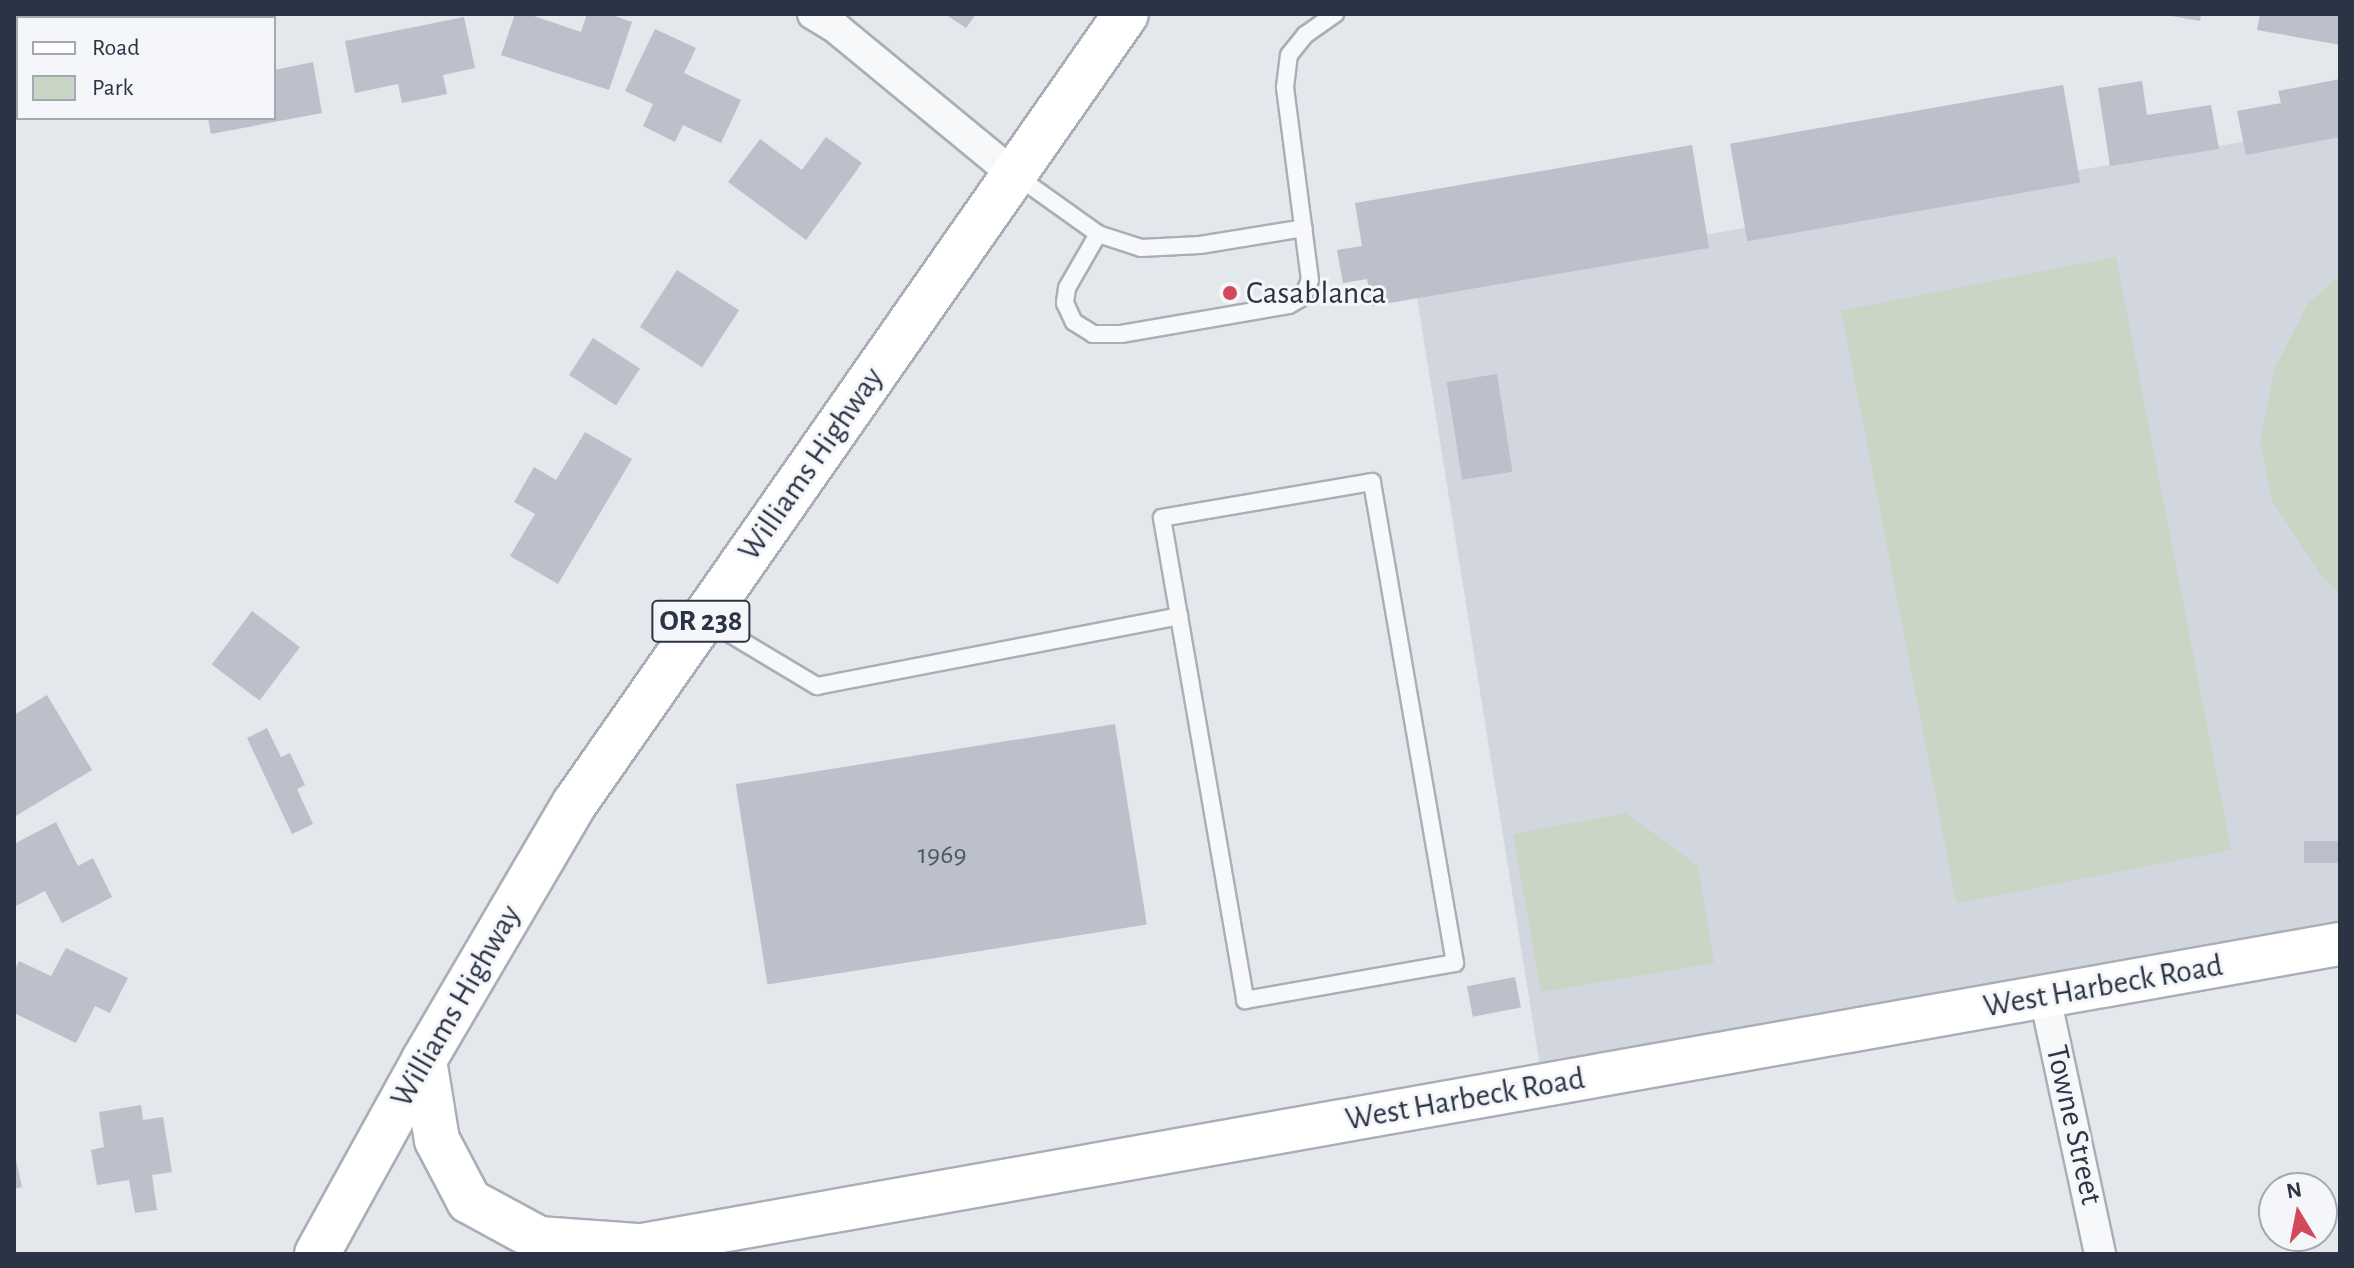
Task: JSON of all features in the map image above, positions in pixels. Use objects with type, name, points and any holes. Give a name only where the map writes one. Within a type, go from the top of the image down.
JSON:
[{"type":"main road","name":"Williams Highway","points":[[317,1254],[424,1060],[575,803],[1126,14]]},
{"type":"main road","points":[[424,1060],[437,1140],[469,1201],[539,1239],[636,1246]]},
{"type":"street","points":[[813,14],[836,28],[1013,174]]},
{"type":"street","name":"West Harbeck Road","points":[[590,1254],[2340,944]]},
{"type":"street","name":"Towne Street","points":[[2045,997],[2100,1254]]},
{"type":"lane","points":[[1098,234],[1067,288],[1065,303],[1074,322],[1093,334],[1121,334],[1289,305],[1303,297],[1310,280],[1285,87],[1289,55],[1305,35],[1335,14]]},
{"type":"lane","points":[[1013,174],[1098,234],[1141,248],[1200,245],[1304,228]]},
{"type":"lane","points":[[1372,482],[1455,963],[1245,1000],[1179,616],[1162,518],[1372,482]]},
{"type":"lane","points":[[703,618],[817,686],[1179,616]]},
{"type":"shaded area","points":[[2340,125],[2340,946],[1543,1085],[1415,285]]},
{"type":"green space","points":[[2116,257],[2231,850],[1956,903],[1841,310]]},
{"type":"green space","points":[[2340,276],[2340,594],[2320,574],[2272,501],[2260,441],[2275,368],[2308,303]]},
{"type":"green space","points":[[1626,813],[1698,866],[1714,963],[1541,992],[1513,834]]},
{"type":"building","points":[[515,14],[528,14],[581,32],[587,14],[609,14],[632,22],[609,90],[501,55]]},
{"type":"building","points":[[945,14],[976,14],[966,28]]},
{"type":"building","points":[[2160,14],[2201,14],[2200,21]]},
{"type":"building","points":[[2260,14],[2340,14],[2340,45],[2257,30]]},
{"type":"building","points":[[464,17],[475,68],[443,75],[447,94],[402,103],[398,84],[355,93],[345,41]]},
{"type":"building","points":[[655,29],[696,48],[684,73],[741,100],[721,143],[683,125],[675,142],[643,126],[653,104],[625,91]]},
{"type":"building","points":[[313,62],[322,113],[211,134],[208,120],[276,120],[276,70]]},
{"type":"building","points":[[2340,79],[2340,137],[2246,155],[2237,111],[2281,103],[2278,91]]},
{"type":"building","points":[[2142,81],[2147,115],[2211,105],[2219,149],[2110,166],[2098,88]]},
{"type":"building","points":[[2063,85],[2080,182],[1747,241],[1730,144]]},
{"type":"building","points":[[826,137],[862,163],[806,240],[728,182],[760,139],[802,170]]},
{"type":"building","points":[[1692,145],[1709,248],[1372,306],[1367,279],[1343,283],[1337,250],[1362,246],[1355,203]]},
{"type":"building","points":[[677,270],[739,310],[702,367],[640,327]]},
{"type":"building","points":[[593,338],[640,368],[616,405],[569,375]]},
{"type":"building","points":[[1497,374],[1512,472],[1462,480],[1447,382]]},
{"type":"building","points":[[585,432],[632,459],[558,584],[510,556],[535,514],[514,502],[534,467],[556,480]]},
{"type":"building","points":[[252,611],[300,647],[260,701],[212,665]]},
{"type":"building","points":[[47,695],[92,770],[14,817],[14,715]]},
{"type":"building","points":[[1115,724],[1147,925],[767,985],[736,784]]},
{"type":"building","points":[[267,728],[281,757],[290,753],[305,785],[297,789],[313,824],[292,834],[247,738]]},
{"type":"building","points":[[56,822],[78,866],[93,858],[112,897],[62,923],[45,891],[14,907],[14,844]]},
{"type":"building","points":[[2304,841],[2340,841],[2340,863],[2304,863]]},
{"type":"building","points":[[66,948],[128,978],[110,1013],[95,1006],[76,1043],[14,1013],[14,972],[19,961],[51,976]]},
{"type":"building","points":[[1515,977],[1521,1007],[1473,1017],[1467,986]]},
{"type":"building","points":[[141,1105],[143,1120],[163,1117],[172,1172],[152,1175],[157,1210],[135,1213],[129,1180],[97,1185],[91,1150],[104,1147],[99,1112]]},
{"type":"building","points":[[14,1151],[22,1187],[14,1189]]},
{"type":"place","name":"Casablanca","points":[[1230,293]]}]
